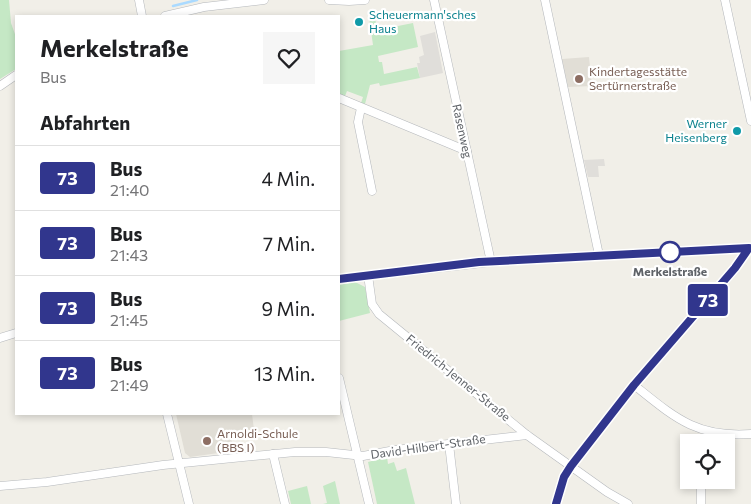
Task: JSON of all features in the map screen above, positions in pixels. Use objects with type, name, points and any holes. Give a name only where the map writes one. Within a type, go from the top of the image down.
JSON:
[{"type":"street","points":[[139,0],[142,15]]},
{"type":"street","points":[[170,15],[212,6],[264,0]]},
{"type":"street","points":[[329,0],[365,0]]},
{"type":"street","name":"Rasenweg","points":[[434,0],[491,262]]},
{"type":"street","points":[[545,0],[599,256]]},
{"type":"street","points":[[725,0],[751,121]]},
{"type":"street","points":[[0,86],[15,76]]},
{"type":"street","points":[[340,98],[467,151]]},
{"type":"street","points":[[361,108],[358,122],[372,191]]},
{"type":"street","points":[[340,279],[491,262],[750,248]]},
{"type":"street","points":[[556,504],[564,477],[571,466],[634,385],[750,248]]},
{"type":"street","name":"Friedrich-Jenner-Straße","points":[[368,275],[372,304],[379,314],[527,435],[628,504]]},
{"type":"street","points":[[0,338],[15,333]]},
{"type":"street","points":[[340,382],[370,504]]},
{"type":"street","points":[[634,385],[677,418],[711,433],[732,436],[751,434]]},
{"type":"street","points":[[166,415],[189,504]]},
{"type":"street","name":"David-Hilbert-Straße","points":[[0,486],[32,484],[163,465],[273,454],[312,451],[367,456],[395,450],[527,435]]},
{"type":"street","points":[[449,444],[456,504]]},
{"type":"street","points":[[273,454],[285,504]]},
{"type":"street","points":[[701,489],[701,504]]},
{"type":"shaded area","points":[[435,32],[443,73],[420,78],[417,63],[420,63],[419,57],[424,55],[420,36]]},
{"type":"shaded area","name":"Kindertagesstätte Sertürnerstraße","points":[[589,57],[592,86],[568,87],[562,59]]},
{"type":"shaded area","points":[[604,159],[605,166],[598,166],[599,177],[588,177],[584,160]]},
{"type":"shaded area","name":"Arnoldi-Schule (BBS I)","points":[[176,415],[252,415],[254,430],[231,432],[233,451],[190,457],[185,453]]},
{"type":"green space","points":[[0,0],[9,0],[11,23],[15,34],[15,70],[0,79]]},
{"type":"green space","points":[[374,15],[378,30],[413,23],[418,47],[378,56],[379,62],[382,62],[384,74],[417,67],[420,78],[380,86],[379,83],[370,85],[365,104],[361,103],[363,97],[347,91],[345,96],[340,94],[340,51],[373,45],[369,17]]},
{"type":"green space","points":[[355,282],[365,287],[370,313],[340,321],[340,285]]},
{"type":"green space","points":[[387,457],[388,464],[394,462],[397,471],[406,468],[415,504],[377,504],[368,462]]},
{"type":"green space","points":[[335,481],[340,504],[323,504],[327,503],[323,486]]},
{"type":"green space","points":[[307,486],[311,504],[291,504],[288,491]]},
{"type":"waterway","points":[[173,6],[197,0]]},
{"type":"bus line","name":"73","points":[[340,279],[479,262],[749,248],[735,268],[634,385],[571,466],[564,477],[556,504]]},
{"type":"place","name":"Scheuermann'sches Haus","points":[[359,22]]},
{"type":"place","name":"Kindertagesstätte Sertürnerstraße","points":[[579,79]]},
{"type":"place","name":"Werner Heisenberg","points":[[737,131]]},
{"type":"place","name":"Merkelstraße","points":[[670,252]]},
{"type":"place","name":"Arnoldi-Schule (BBS I)","points":[[207,441]]}]
